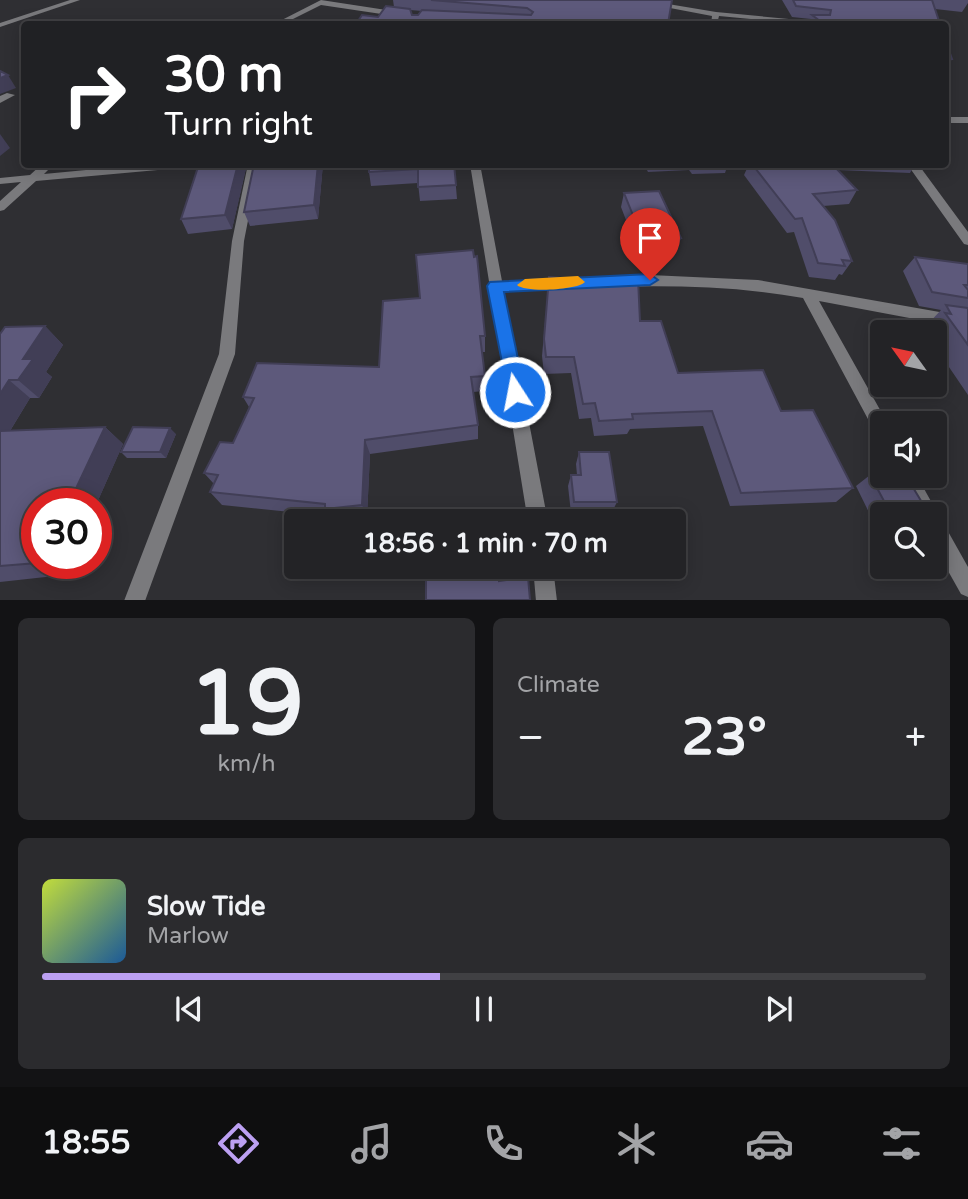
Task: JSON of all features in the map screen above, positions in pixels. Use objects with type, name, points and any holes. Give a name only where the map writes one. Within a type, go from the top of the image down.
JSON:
[{"type":"street","points":[[0,25],[77,0]]},
{"type":"street","points":[[631,0],[716,14],[790,21]]},
{"type":"street","points":[[284,21],[323,1],[418,21],[433,18]]},
{"type":"street","points":[[715,21],[716,14]]},
{"type":"street","points":[[0,100],[10,95]]},
{"type":"street","points":[[949,120],[968,120]]},
{"type":"street","points":[[0,207],[44,168]]},
{"type":"street","points":[[0,181],[142,168]]},
{"type":"street","points":[[134,600],[227,354],[238,241],[253,168]]},
{"type":"street","points":[[476,168],[536,509]]},
{"type":"street","points":[[915,168],[968,241]]},
{"type":"street","points":[[495,286],[650,280],[758,285],[968,323]]},
{"type":"street","points":[[808,294],[872,411]]},
{"type":"street","points":[[947,549],[968,587]]},
{"type":"street","points":[[544,579],[547,600]]},
{"type":"building","points":[[431,0],[672,0],[668,21],[358,21],[362,15],[378,17],[386,6],[410,9],[412,15],[418,15],[422,10],[531,15],[533,12],[527,8]]},
{"type":"building","points":[[793,0],[932,0],[939,21],[820,21],[812,15],[830,15],[831,10],[796,6]]},
{"type":"building","points":[[198,168],[237,168],[225,215],[181,219]]},
{"type":"building","points":[[253,168],[318,168],[314,205],[244,212]]},
{"type":"building","points":[[369,168],[454,168],[456,185],[418,187],[418,169],[369,172]]},
{"type":"building","points":[[755,168],[836,168],[857,190],[813,194],[835,220],[852,261],[842,260],[845,266],[818,263],[802,218],[795,219]]},
{"type":"building","points":[[659,191],[681,238],[643,240],[624,193]]},
{"type":"building","points":[[473,250],[474,257],[477,256],[485,336],[480,336],[485,376],[471,377],[478,425],[365,440],[362,505],[325,509],[325,504],[210,492],[218,475],[204,473],[220,442],[233,443],[254,398],[243,397],[257,363],[379,367],[383,301],[420,298],[416,255]]},
{"type":"building","points":[[915,257],[968,264],[968,285],[964,285],[968,290],[968,298],[932,292]]},
{"type":"building","points":[[549,277],[613,283],[613,277],[638,279],[640,321],[661,321],[678,373],[763,370],[781,411],[813,410],[853,488],[741,493],[712,411],[632,414],[633,419],[599,421],[595,403],[583,404],[574,357],[546,357],[544,339]]},
{"type":"building","points":[[946,305],[968,308],[968,345],[945,313],[951,314]]},
{"type":"building","points":[[45,326],[23,359],[33,359],[18,380],[9,380],[0,394],[0,334],[5,327]]},
{"type":"building","points":[[105,427],[76,488],[21,488],[21,564],[0,566],[0,431]]},
{"type":"building","points":[[133,427],[170,428],[160,452],[121,452]]},
{"type":"building","points":[[579,452],[609,452],[617,502],[574,502],[571,475],[581,475]]},
{"type":"building","points":[[877,488],[913,488],[922,502],[885,502]]},
{"type":"building","points":[[426,579],[528,579],[530,600],[426,600]]},
{"type":"slow traffic","points":[[525,285],[578,282]]},
{"type":"route","points":[[515,392],[495,286],[650,280]]}]
